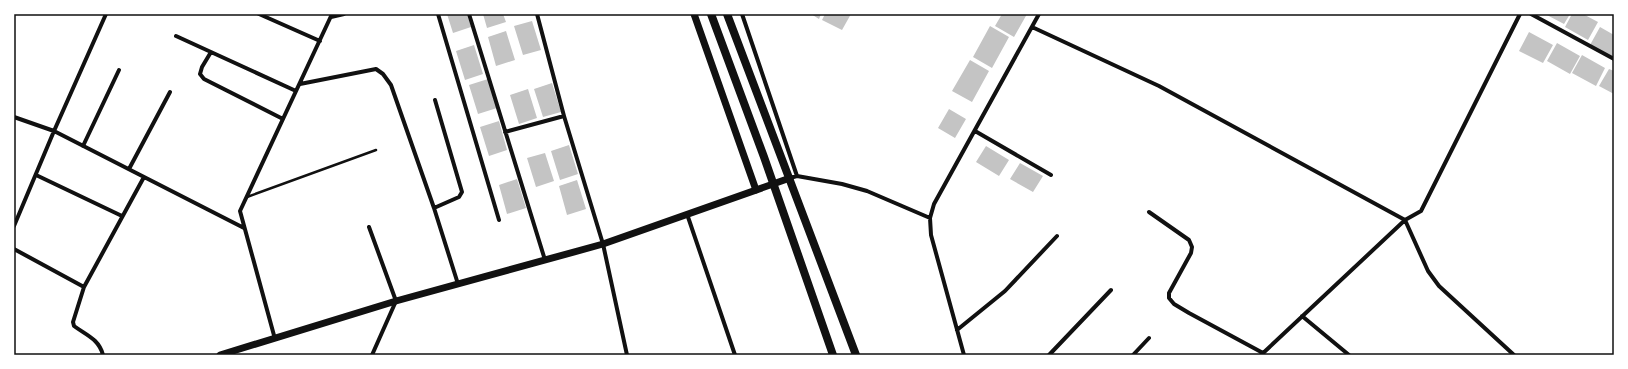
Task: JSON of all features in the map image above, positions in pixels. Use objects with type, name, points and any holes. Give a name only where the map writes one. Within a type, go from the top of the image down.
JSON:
[{"type":"main road","points":[[694,14],[756,190]]},
{"type":"main road","points":[[711,14],[764,157],[833,355]]},
{"type":"main road","points":[[727,14],[779,148],[793,177],[856,355]]},
{"type":"main road","points":[[220,355],[396,301],[603,244],[793,177]]},
{"type":"street","points":[[14,226],[106,14]]},
{"type":"street","points":[[259,14],[320,41]]},
{"type":"street","points":[[276,339],[240,211],[332,16],[344,14]]},
{"type":"street","points":[[438,14],[500,220]]},
{"type":"street","points":[[469,14],[545,260]]},
{"type":"street","points":[[537,14],[564,116],[603,244],[627,355]]},
{"type":"street","points":[[742,14],[793,177],[842,184],[867,191],[930,218]]},
{"type":"street","points":[[964,355],[931,235],[930,218],[934,204],[1039,14]]},
{"type":"street","points":[[1149,212],[1189,240],[1192,247],[1191,253],[1169,293],[1169,298],[1174,304],[1262,354],[1405,220],[1421,211],[1520,14]]},
{"type":"street","points":[[1531,14],[1614,59]]},
{"type":"street","points":[[1032,27],[1159,86],[1405,220],[1428,271],[1439,286],[1514,355]]},
{"type":"street","points":[[176,36],[296,91]]},
{"type":"street","points":[[211,52],[202,67],[200,74],[204,78],[283,119]]},
{"type":"street","points":[[300,84],[376,69],[383,74],[391,85],[434,208],[458,284]]},
{"type":"street","points":[[83,146],[119,70]]},
{"type":"street","points":[[129,169],[170,92]]},
{"type":"street","points":[[434,208],[459,197],[462,192],[435,100]]},
{"type":"street","points":[[505,132],[564,116]]},
{"type":"street","points":[[14,117],[54,131],[244,228]]},
{"type":"street","points":[[975,131],[1051,175]]},
{"type":"street","points":[[36,175],[122,216]]},
{"type":"street","points":[[103,355],[102,348],[92,336],[74,326],[73,322],[84,287],[144,177]]},
{"type":"street","points":[[687,214],[735,355]]},
{"type":"street","points":[[369,227],[396,301],[372,355]]},
{"type":"street","points":[[957,330],[1005,291],[1058,236]]},
{"type":"street","points":[[14,249],[84,287]]},
{"type":"street","points":[[1050,355],[1111,290]]},
{"type":"street","points":[[1302,316],[1349,355]]},
{"type":"street","points":[[1133,355],[1149,338]]},
{"type":"lane","points":[[246,198],[376,150]]},
{"type":"building","points":[[447,14],[467,14],[471,27],[453,33]]},
{"type":"building","points":[[483,14],[503,14],[506,22],[487,28]]},
{"type":"building","points":[[811,14],[821,14],[819,19]]},
{"type":"building","points":[[825,14],[851,14],[842,30],[822,20]]},
{"type":"building","points":[[1002,14],[1027,14],[1014,37],[995,26]]},
{"type":"building","points":[[1545,14],[1570,14],[1564,24]]},
{"type":"building","points":[[1572,14],[1583,14],[1598,22],[1588,40],[1565,27]]},
{"type":"building","points":[[532,21],[541,50],[523,55],[514,26]]},
{"type":"building","points":[[990,26],[1009,37],[992,68],[973,57]]},
{"type":"building","points":[[1600,27],[1614,35],[1613,57],[1590,45]]},
{"type":"building","points":[[506,31],[515,60],[496,66],[488,37]]},
{"type":"building","points":[[1529,32],[1553,45],[1543,63],[1519,51]]},
{"type":"building","points":[[1557,43],[1580,56],[1570,74],[1547,61]]},
{"type":"building","points":[[474,45],[483,74],[465,80],[456,51]]},
{"type":"building","points":[[1582,55],[1605,68],[1596,86],[1572,73]]},
{"type":"building","points":[[970,60],[989,71],[972,102],[952,91]]},
{"type":"building","points":[[1609,69],[1614,71],[1614,94],[1599,86]]},
{"type":"building","points":[[488,79],[497,108],[478,114],[469,85]]},
{"type":"building","points":[[552,83],[561,112],[543,117],[534,89]]},
{"type":"building","points":[[528,89],[537,118],[519,124],[510,95]]},
{"type":"building","points":[[949,109],[966,119],[955,138],[938,128]]},
{"type":"building","points":[[499,121],[507,150],[489,156],[480,127]]},
{"type":"building","points":[[569,145],[578,174],[560,180],[551,151]]},
{"type":"building","points":[[986,146],[1009,160],[999,176],[976,162]]},
{"type":"building","points":[[545,153],[554,181],[536,187],[527,158]]},
{"type":"building","points":[[1020,163],[1043,176],[1033,192],[1010,179]]},
{"type":"building","points":[[517,179],[526,208],[507,214],[499,185]]},
{"type":"building","points":[[577,180],[586,209],[567,215],[559,186]]}]
